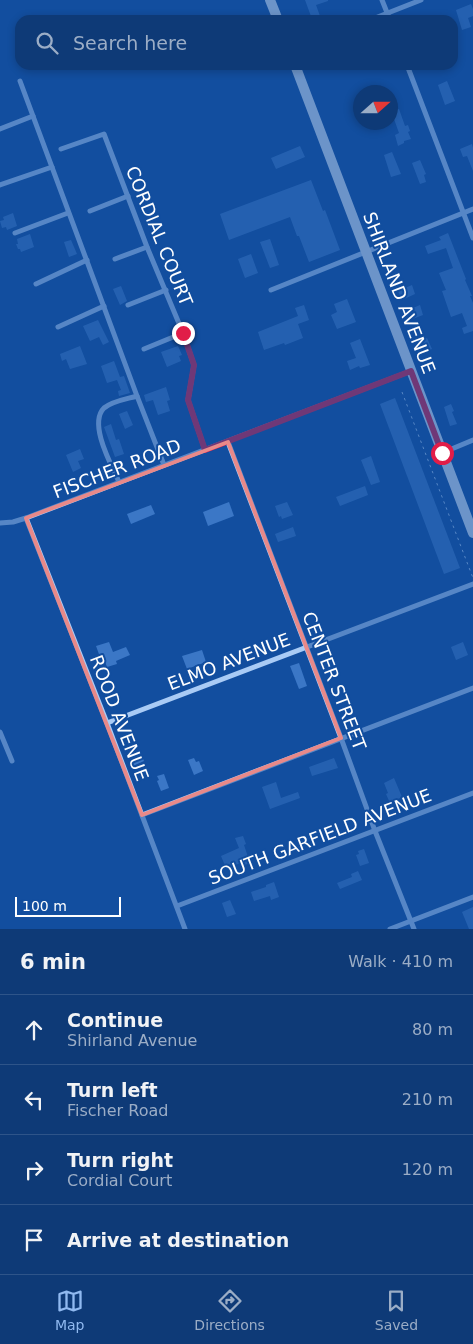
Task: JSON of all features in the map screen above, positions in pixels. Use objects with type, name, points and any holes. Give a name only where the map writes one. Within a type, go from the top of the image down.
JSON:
[{"type":"street","points":[[270,0],[276,15]]},
{"type":"street","points":[[382,0],[387,13]]},
{"type":"street","points":[[382,15],[421,0]]},
{"type":"street","name":"SHIRLAND AVENUE","points":[[297,70],[473,533]]},
{"type":"street","points":[[409,70],[473,238]]},
{"type":"street","points":[[20,81],[164,465]]},
{"type":"street","points":[[0,129],[33,116]]},
{"type":"street","name":"CORDIAL COURT","points":[[61,149],[104,134],[194,365],[188,400],[205,450]]},
{"type":"street","points":[[0,184],[52,167]]},
{"type":"street","points":[[90,211],[128,196]]},
{"type":"street","points":[[271,290],[473,208]]},
{"type":"street","points":[[15,233],[68,213]]},
{"type":"street","points":[[115,259],[148,247]]},
{"type":"street","points":[[36,284],[87,260]]},
{"type":"street","points":[[128,305],[166,290]]},
{"type":"street","points":[[58,327],[104,306]]},
{"type":"street","points":[[144,349],[183,333]]},
{"type":"street","name":"FISCHER ROAD","points":[[0,523],[26,518],[411,371]]},
{"type":"street","points":[[119,482],[100,437],[98,420],[100,413],[107,406],[137,396]]},
{"type":"street","points":[[442,453],[473,440]]},
{"type":"street","name":"CENTER STREET","points":[[228,442],[414,929]]},
{"type":"street","name":"ROOD AVENUE","points":[[26,518],[186,929]]},
{"type":"street","name":"ELMO AVENUE","points":[[107,723],[473,584]]},
{"type":"street","points":[[142,815],[473,688]]},
{"type":"street","points":[[0,732],[12,761]]},
{"type":"street","name":"SOUTH GARFIELD AVENUE","points":[[177,906],[473,793]]},
{"type":"street","points":[[390,929],[473,897]]},
{"type":"path","points":[[402,392],[473,579]]},
{"type":"highlighted area","points":[[228,442],[341,738],[142,815],[26,518]]},
{"type":"building","points":[[305,0],[328,0],[316,5],[320,15],[311,15]]},
{"type":"building","points":[[471,4],[473,16],[468,18],[471,27],[462,30],[456,10]]},
{"type":"building","points":[[447,81],[455,101],[445,105],[438,85]]},
{"type":"building","points":[[399,109],[405,126],[408,125],[411,139],[404,141],[404,143],[398,146],[395,135],[399,133]]},
{"type":"building","points":[[472,144],[473,171],[467,156],[463,157],[460,149]]},
{"type":"building","points":[[300,146],[305,157],[276,169],[271,158]]},
{"type":"building","points":[[392,152],[401,174],[391,177],[384,155]]},
{"type":"building","points":[[420,160],[426,174],[424,175],[426,182],[420,184],[412,163]]},
{"type":"building","points":[[311,180],[340,250],[309,262],[290,217],[229,240],[220,214]]},
{"type":"building","points":[[13,213],[17,226],[7,230],[6,227],[2,228],[0,221],[4,220],[3,217]]},
{"type":"building","points":[[448,233],[472,296],[470,296],[473,303],[473,331],[464,334],[462,328],[467,326],[462,313],[451,317],[442,291],[446,290],[439,273],[453,268],[446,248],[428,254],[425,246],[441,240],[439,237]]},
{"type":"building","points":[[30,234],[34,247],[21,252],[16,244],[18,244],[17,239]]},
{"type":"building","points":[[270,239],[279,265],[270,268],[260,242]]},
{"type":"building","points":[[71,240],[77,254],[69,257],[64,242]]},
{"type":"building","points":[[251,254],[258,273],[245,278],[238,259]]},
{"type":"building","points":[[412,285],[415,294],[402,300],[398,291]]},
{"type":"building","points":[[121,286],[127,301],[120,305],[113,289]]},
{"type":"building","points":[[347,299],[356,322],[337,329],[331,315],[337,312],[334,304]]},
{"type":"building","points":[[304,305],[309,320],[298,324],[303,338],[264,350],[258,332],[298,316],[295,308]]},
{"type":"building","points":[[420,305],[423,315],[410,320],[406,311]]},
{"type":"building","points":[[98,320],[109,342],[103,345],[99,337],[90,341],[83,326]]},
{"type":"building","points":[[427,338],[432,349],[420,354],[416,343]]},
{"type":"building","points":[[360,339],[370,365],[360,368],[359,366],[350,370],[347,361],[356,358],[350,343]]},
{"type":"building","points":[[80,346],[87,364],[70,369],[66,359],[62,361],[60,354]]},
{"type":"building","points":[[178,346],[182,355],[179,356],[181,361],[167,367],[161,352]]},
{"type":"building","points":[[114,361],[120,377],[124,376],[130,393],[119,396],[118,391],[121,390],[117,380],[107,383],[101,366]]},
{"type":"building","points":[[166,387],[170,400],[167,401],[170,411],[158,415],[153,400],[146,402],[144,395]]},
{"type":"building","points":[[395,398],[460,568],[444,574],[380,404]]},
{"type":"building","points":[[451,404],[457,424],[450,426],[444,407]]},
{"type":"building","points":[[127,411],[133,425],[125,429],[119,414]]},
{"type":"building","points":[[111,424],[116,440],[119,439],[124,454],[115,457],[104,427]]},
{"type":"building","points":[[80,449],[84,459],[78,461],[81,468],[73,472],[66,455]]},
{"type":"building","points":[[371,456],[380,482],[371,485],[361,460]]},
{"type":"building","points":[[365,486],[368,495],[340,506],[336,497]]},
{"type":"building","points":[[229,502],[234,516],[208,526],[203,512]]},
{"type":"building","points":[[287,502],[293,515],[282,519],[281,516],[279,517],[275,506]]},
{"type":"building","points":[[151,505],[155,514],[131,524],[127,514]]},
{"type":"building","points":[[293,527],[296,536],[278,542],[275,534]]},
{"type":"building","points":[[109,642],[113,652],[126,647],[130,655],[116,661],[117,664],[107,667],[103,656],[100,657],[96,646]]},
{"type":"building","points":[[463,642],[468,655],[456,660],[451,647]]},
{"type":"building","points":[[202,650],[206,662],[187,669],[182,656]]},
{"type":"building","points":[[299,663],[307,686],[299,689],[290,666]]},
{"type":"building","points":[[140,752],[144,761],[133,766],[129,757]]},
{"type":"building","points":[[194,758],[196,762],[199,761],[203,771],[194,775],[188,760]]},
{"type":"building","points":[[334,758],[338,768],[312,776],[309,767]]},
{"type":"building","points":[[164,774],[169,788],[161,791],[157,776]]},
{"type":"building","points":[[394,778],[402,797],[390,803],[384,783]]},
{"type":"building","points":[[276,782],[281,798],[298,792],[300,798],[270,809],[262,787]]},
{"type":"building","points":[[243,836],[250,863],[242,866],[241,863],[226,868],[221,856],[239,848],[235,838]]},
{"type":"building","points":[[364,849],[369,863],[360,866],[356,855],[359,854],[358,851]]},
{"type":"building","points":[[358,871],[362,880],[340,889],[337,883],[352,877],[351,874]]},
{"type":"building","points":[[274,882],[279,897],[271,900],[270,896],[254,901],[251,892]]},
{"type":"building","points":[[230,900],[236,914],[227,917],[222,903]]},
{"type":"building","points":[[473,907],[473,929],[469,929],[462,912]]},
{"type":"route","points":[[183,333],[194,365],[188,400],[205,450],[411,371],[442,453]]}]
